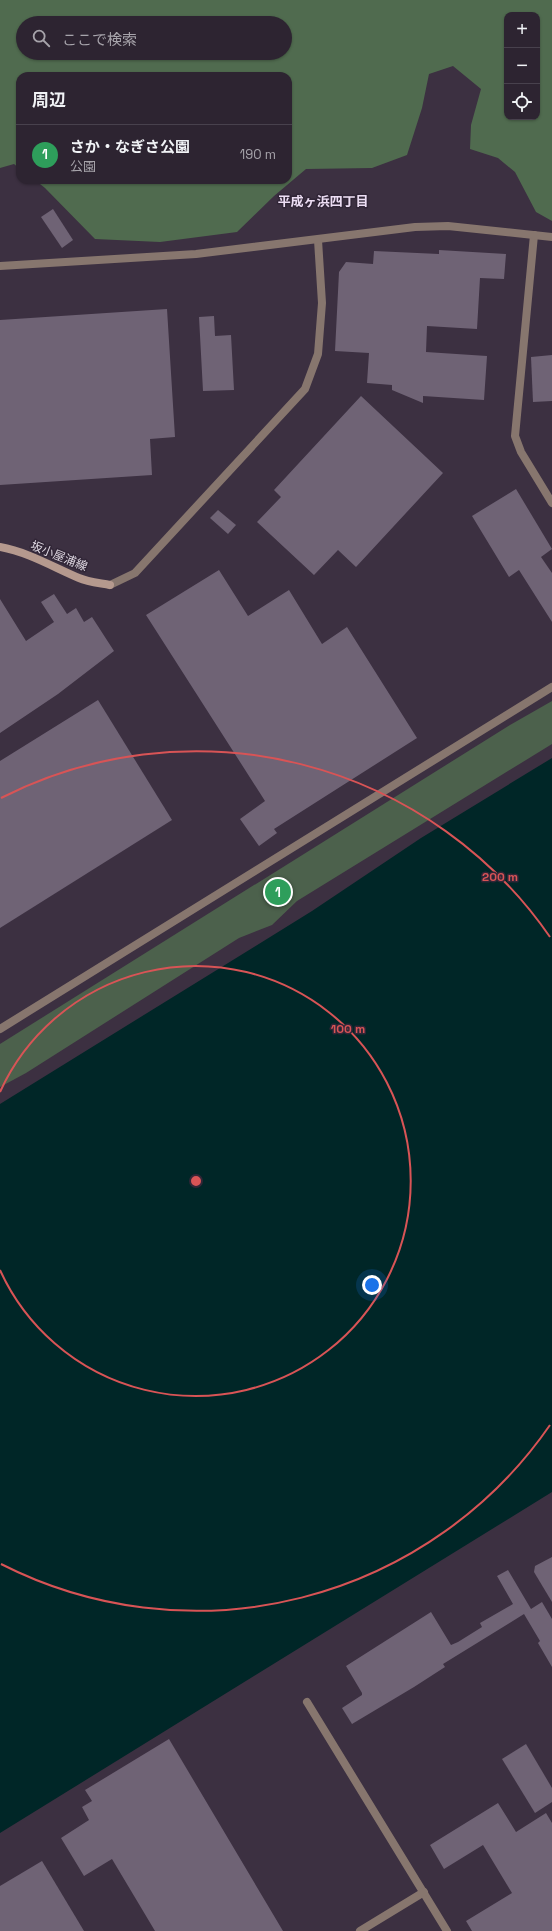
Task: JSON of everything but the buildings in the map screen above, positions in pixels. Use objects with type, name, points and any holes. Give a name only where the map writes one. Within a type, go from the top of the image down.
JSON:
[{"type":"main road","name":"坂小屋浦線","points":[[0,547],[10,549],[50,564],[81,579],[110,585]]},
{"type":"street","points":[[0,266],[196,254],[415,227],[448,226],[552,237]]},
{"type":"street","points":[[534,235],[515,436],[521,452],[552,503]]},
{"type":"street","points":[[110,585],[135,573],[306,389],[318,354],[322,303],[318,240]]},
{"type":"street","points":[[0,1029],[552,687]]},
{"type":"street","points":[[307,1702],[447,1931]]},
{"type":"street","points":[[360,1931],[424,1892]]},
{"type":"shaded area","points":[[0,0],[552,0],[552,221],[536,212],[515,172],[498,158],[470,149],[471,125],[481,89],[453,66],[429,74],[422,108],[407,155],[372,168],[306,169],[292,181],[292,72],[16,72],[16,166],[14,164],[0,168]]},
{"type":"shaded area","points":[[40,184],[288,184],[237,232],[160,242],[95,239]]},
{"type":"shaded area","points":[[552,701],[552,744],[297,901],[272,925],[239,938],[26,1073],[0,1087],[0,1044],[510,725]]},
{"type":"shaded area","points":[[552,758],[552,1492],[0,1833],[0,1104],[312,911],[421,838]]},
{"type":"place","name":"さか・なぎさ公園","points":[[278,892]]},
{"type":"district","name":"平成ヶ浜四丁目","points":[[323,201]]}]
